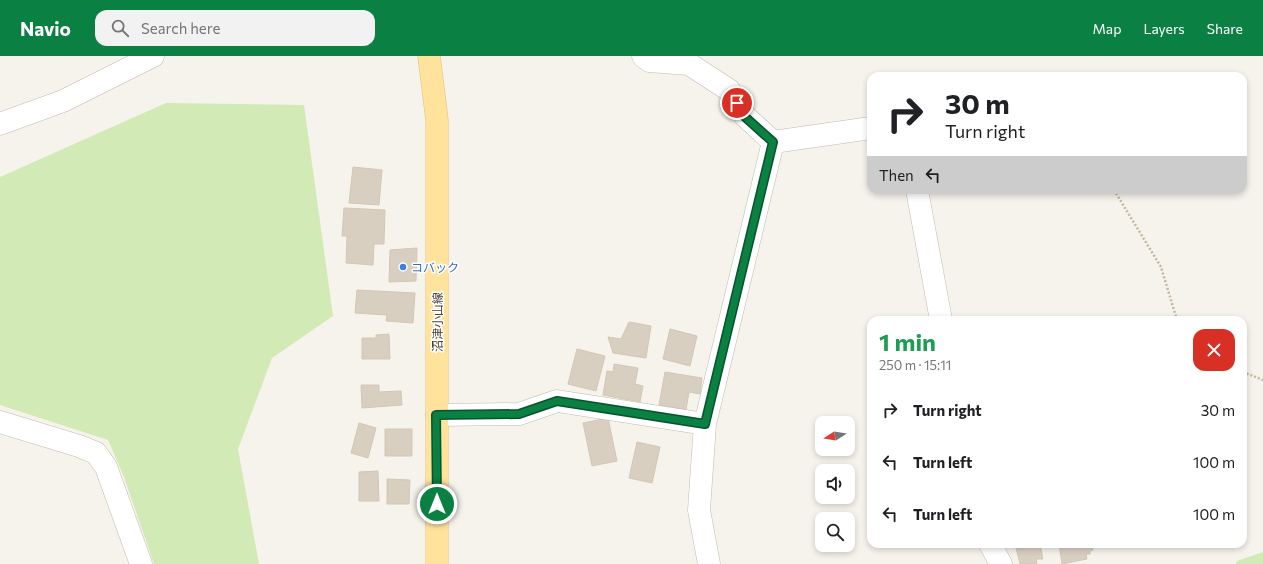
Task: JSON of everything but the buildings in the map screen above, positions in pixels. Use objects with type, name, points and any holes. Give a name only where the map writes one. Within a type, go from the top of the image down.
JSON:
[{"type":"main road","name":"沼津小山線","points":[[429,56],[437,120],[437,564]]},
{"type":"street","points":[[0,124],[63,101],[153,56]]},
{"type":"street","points":[[643,56],[649,61],[689,64],[730,90],[744,116],[773,142]]},
{"type":"street","points":[[773,142],[867,129]]},
{"type":"street","points":[[709,564],[699,510],[705,424],[773,142]]},
{"type":"street","points":[[918,194],[940,316]]},
{"type":"street","points":[[436,415],[519,414],[557,401],[705,424]]},
{"type":"street","points":[[0,422],[79,446],[96,453],[106,467],[141,564]]},
{"type":"street","points":[[992,548],[1001,564]]},
{"type":"path","points":[[1116,194],[1161,267],[1175,316]]},
{"type":"path","points":[[1247,374],[1263,380]]},
{"type":"green space","points":[[166,103],[304,105],[333,316],[272,358],[238,449],[259,564],[154,564],[124,477],[108,440],[0,405],[0,177]]},
{"type":"green space","points":[[1263,552],[1263,564],[1236,564],[1237,561]]},
{"type":"place","name":"コバック","points":[[403,267]]},
{"type":"route","points":[[437,504],[436,415],[519,414],[557,401],[705,424],[773,142],[744,116],[737,103]]}]
